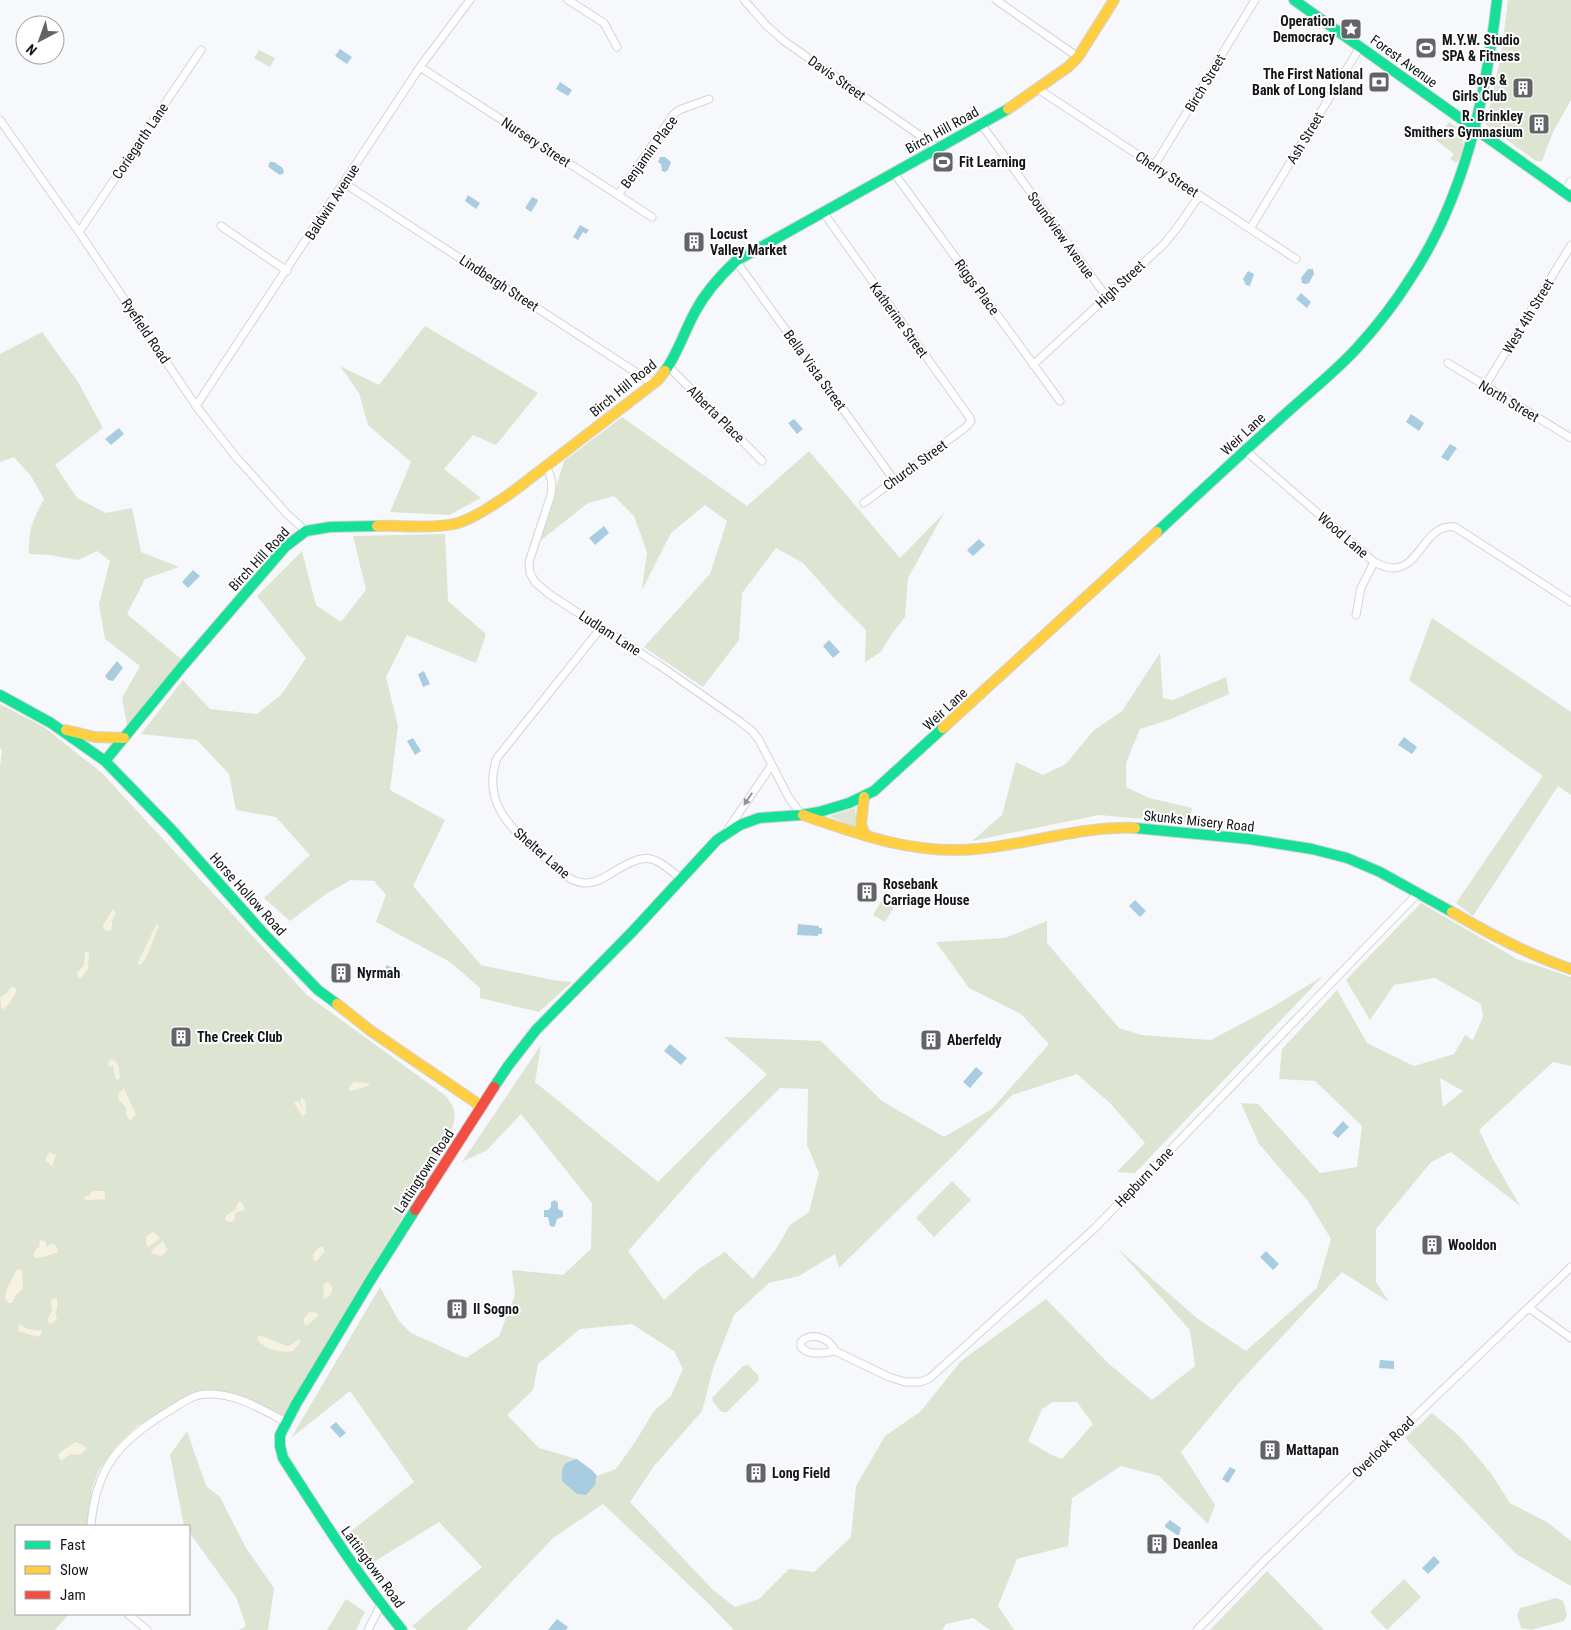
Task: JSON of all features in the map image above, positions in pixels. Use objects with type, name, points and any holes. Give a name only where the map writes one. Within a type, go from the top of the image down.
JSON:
[{"type":"street","name":"Baldwin Avenue","points":[[196,406],[420,68],[470,0]]},
{"type":"street","points":[[568,0],[604,23],[617,47]]},
{"type":"street","name":"Davis Street","points":[[744,0],[767,26],[784,41],[938,148]]},
{"type":"street","points":[[996,0],[1078,57]]},
{"type":"street","name":"Birch Hill Road","points":[[105,761],[180,668],[263,573],[285,548],[306,531],[330,526],[436,526],[456,524],[491,506],[546,467],[654,384],[669,367],[706,294],[720,276],[736,261],[1014,106],[1078,57],[1114,0]]},
{"type":"street","name":"Birch Street","points":[[1154,166],[1255,0]]},
{"type":"street","name":"Forest Avenue","points":[[1294,0],[1568,195]]},
{"type":"street","name":"Weir Lane","points":[[802,815],[864,797],[874,791],[1356,349],[1396,299],[1427,252],[1450,204],[1485,86],[1494,40],[1497,0]]},
{"type":"street","name":"Ash Street","points":[[1250,229],[1360,47]]},
{"type":"street","name":"Coriegarth Lane","points":[[79,232],[201,50]]},
{"type":"street","name":"Nursery Street","points":[[420,68],[652,217]]},
{"type":"street","name":"Cherry Street","points":[[1038,89],[1296,259]]},
{"type":"street","name":"Benjamin Place","points":[[618,195],[672,115],[679,110],[709,98]]},
{"type":"street","name":"Ryefield Road","points":[[0,120],[79,232],[196,406],[236,457],[287,514],[306,531]]},
{"type":"street","name":"Soundview Avenue","points":[[981,124],[1106,296]]},
{"type":"street","name":"Riggs Place","points":[[894,172],[1060,401]]},
{"type":"street","points":[[1568,195],[1571,181]]},
{"type":"street","name":"Lindbergh Street","points":[[344,182],[654,384]]},
{"type":"street","name":"High Street","points":[[1033,364],[1164,244],[1178,228],[1199,196]]},
{"type":"street","name":"Katherine Street","points":[[823,212],[970,418],[970,424],[966,427]]},
{"type":"street","points":[[221,226],[287,271]]},
{"type":"street","name":"West 4th Street","points":[[1485,386],[1571,245]]},
{"type":"street","name":"Bella Vista Street","points":[[736,261],[894,480]]},
{"type":"street","name":"North Street","points":[[1448,363],[1571,438]]},
{"type":"street","name":"Alberta Place","points":[[669,367],[762,460]]},
{"type":"street","name":"Church Street","points":[[864,503],[966,427]]},
{"type":"street","name":"Wood Lane","points":[[1246,450],[1374,562],[1390,568],[1400,567],[1411,561],[1433,533],[1444,527],[1455,527],[1571,602]]},
{"type":"street","name":"Ludlam Lane","points":[[546,467],[552,483],[550,495],[529,562],[530,574],[535,582],[549,594],[659,665],[752,731],[759,740],[789,798],[802,815]]},
{"type":"street","points":[[1356,615],[1361,588],[1374,562]]},
{"type":"street","name":"Shelter Lane","points":[[601,628],[497,758],[492,780],[494,797],[502,814],[516,833],[574,881],[594,882],[635,860],[645,858],[663,863],[681,879]]},
{"type":"street","name":"Horse Hollow Road","points":[[0,695],[59,728],[105,761],[171,828],[266,935],[318,990],[371,1031],[481,1106]]},
{"type":"street","points":[[59,728],[92,738],[124,738]]},
{"type":"street","points":[[726,833],[771,766]]},
{"type":"street","points":[[864,797],[861,825],[866,836]]},
{"type":"street","name":"Lattingtown Road","points":[[402,1630],[342,1550],[284,1458],[280,1439],[286,1422],[370,1281],[445,1166],[481,1106],[508,1066],[536,1030],[633,931],[712,844],[726,833],[757,819],[772,815],[802,815]]},
{"type":"street","name":"Skunks Misery Road","points":[[802,815],[903,846],[963,850],[987,848],[1069,833],[1121,828],[1174,831],[1314,849],[1356,861],[1394,878],[1512,946],[1549,963],[1571,969]]},
{"type":"street","name":"Hepburn Lane","points":[[835,1351],[889,1377],[905,1382],[921,1382],[930,1378],[1095,1228],[1419,892]]},
{"type":"street","name":"Overlook Road","points":[[1197,1630],[1272,1554],[1571,1267]]},
{"type":"street","points":[[1529,1308],[1571,1338]]},
{"type":"street","points":[[91,1525],[95,1497],[103,1473],[117,1451],[142,1429],[192,1397],[204,1394],[222,1394],[245,1401],[286,1422]]},
{"type":"street","points":[[368,1630],[381,1604]]},
{"type":"street","points":[[129,1615],[148,1630]]},
{"type":"green space","points":[[1508,0],[1571,0],[1571,100],[1553,132],[1542,161],[1536,161],[1486,125],[1501,55]]},
{"type":"green space","points":[[259,50],[275,58],[270,67],[254,58]]},
{"type":"green space","points":[[1449,122],[1458,129],[1463,138],[1462,151],[1456,163],[1450,159],[1454,154],[1436,140]]},
{"type":"green space","points":[[425,326],[538,393],[496,445],[473,435],[444,469],[481,498],[449,515],[390,512],[411,462],[368,425],[359,393],[340,366],[379,385]]},
{"type":"green space","points":[[42,332],[78,382],[103,428],[55,465],[77,498],[106,513],[132,508],[141,552],[179,567],[145,579],[127,614],[181,659],[127,725],[122,698],[140,666],[105,639],[99,604],[110,561],[97,551],[78,560],[50,555],[29,554],[32,525],[44,499],[31,476],[14,457],[0,462],[0,354]]},
{"type":"green space","points":[[622,417],[747,506],[809,451],[900,558],[944,513],[908,578],[905,617],[881,652],[865,662],[866,630],[803,563],[776,548],[742,593],[739,640],[703,687],[644,647],[710,574],[727,521],[705,505],[671,533],[642,590],[647,552],[634,516],[614,496],[588,503],[540,541],[564,461]]},
{"type":"green space","points":[[445,534],[448,601],[486,634],[476,663],[407,635],[386,677],[398,726],[390,790],[445,820],[413,886],[481,965],[552,980],[572,982],[539,1012],[480,998],[480,988],[450,962],[376,922],[386,895],[374,881],[351,880],[326,894],[290,921],[264,898],[310,855],[276,817],[236,810],[229,774],[197,740],[141,734],[183,680],[210,709],[257,714],[282,694],[306,658],[257,596],[302,551],[316,605],[341,622],[366,590],[353,536]]},
{"type":"green space","points":[[1432,618],[1571,712],[1571,795],[1558,786],[1473,916],[1456,903],[1543,776],[1409,680]]},
{"type":"green space","points":[[1160,653],[1163,698],[1173,700],[1226,677],[1229,694],[1171,719],[1140,729],[1126,763],[1126,787],[1149,798],[1192,808],[1189,823],[1099,815],[972,841],[1002,815],[1016,762],[1043,775],[1066,764],[1093,731],[1122,711]]},
{"type":"green space","points":[[0,704],[44,727],[102,773],[307,995],[446,1096],[454,1113],[454,1123],[448,1141],[283,1418],[223,1392],[205,1391],[191,1394],[137,1426],[116,1446],[99,1470],[92,1488],[89,1525],[15,1525],[15,1615],[68,1615],[55,1630],[0,1630],[0,767],[2,750],[0,748]]},
{"type":"green space","points":[[855,808],[857,828],[829,816],[830,816]]},
{"type":"green space","points":[[887,891],[899,899],[885,922],[873,915]]},
{"type":"green space","points":[[1421,903],[1517,959],[1571,977],[1571,1066],[1553,1062],[1479,1130],[1520,1206],[1451,1152],[1431,1162],[1376,1229],[1376,1282],[1389,1302],[1342,1272],[1236,1386],[1181,1452],[1215,1505],[1208,1524],[1159,1476],[1121,1466],[1072,1498],[1068,1546],[1017,1559],[998,1606],[1014,1630],[990,1630],[973,1618],[946,1624],[942,1630],[734,1630],[705,1600],[603,1504],[553,1538],[466,1630],[417,1630],[412,1626],[482,1567],[439,1522],[367,1566],[346,1535],[414,1482],[350,1391],[291,1438],[380,1287],[399,1321],[411,1333],[466,1358],[499,1336],[515,1295],[512,1270],[563,1275],[591,1249],[592,1203],[521,1114],[487,1150],[462,1162],[541,1045],[535,1082],[658,1182],[767,1074],[724,1037],[821,1041],[882,1101],[944,1137],[992,1109],[1049,1044],[1021,1014],[969,988],[936,942],[1005,938],[1047,921],[1047,943],[1119,1028],[1141,1035],[1211,1040],[1271,1008],[1323,976],[1135,1173],[1117,1172],[1145,1143],[1111,1104],[1077,1074],[1012,1095],[839,1268],[835,1254],[799,1276],[769,1283],[734,1315],[713,1369],[702,1411],[654,1466],[630,1502],[713,1590],[735,1607],[759,1599],[789,1569],[814,1572],[851,1537],[856,1486],[885,1436],[920,1412],[961,1361],[1046,1299],[1109,1364],[1152,1400],[1195,1366],[1190,1330],[1117,1248],[1198,1319],[1246,1351],[1317,1288],[1331,1239],[1308,1201],[1259,1144],[1241,1103],[1258,1104],[1320,1173],[1357,1167],[1362,1126],[1315,1081],[1279,1079],[1282,1049],[1337,990],[1367,1043],[1414,1066],[1454,1054],[1465,1035],[1473,1040],[1483,1017],[1481,1004],[1435,978],[1394,985],[1370,1020],[1346,980]],"holes":[[[1440,1078],[1463,1091],[1443,1107]],[[780,1088],[808,1089],[807,1145],[819,1173],[809,1212],[790,1225],[776,1249],[753,1279],[725,1252],[700,1268],[664,1300],[628,1251],[712,1156]],[[632,1324],[674,1351],[683,1369],[671,1396],[654,1411],[616,1469],[597,1476],[597,1481],[568,1461],[577,1459],[539,1448],[507,1415],[533,1390],[538,1364],[580,1329]],[[1053,1402],[1077,1402],[1093,1424],[1062,1459],[1028,1441],[1042,1409]]]},
{"type":"green space","points":[[952,1181],[971,1200],[934,1237],[916,1218]]},
{"type":"green space","points":[[748,1365],[758,1375],[759,1380],[727,1412],[722,1412],[713,1402],[712,1398],[743,1366]]},
{"type":"green space","points":[[1432,1413],[1458,1435],[1475,1454],[1492,1475],[1510,1503],[1547,1522],[1571,1541],[1571,1586],[1516,1554],[1405,1438]]},
{"type":"green space","points":[[187,1431],[206,1486],[220,1497],[246,1548],[274,1588],[268,1630],[239,1630],[246,1626],[236,1597],[190,1533],[190,1525],[184,1525],[170,1455]]},
{"type":"green space","points":[[1267,1571],[1324,1630],[1210,1630]]},
{"type":"green space","points":[[1404,1579],[1421,1597],[1387,1630],[1370,1612]]},
{"type":"green space","points":[[1556,1598],[1563,1601],[1567,1615],[1564,1621],[1531,1630],[1521,1628],[1517,1615],[1520,1608]]},
{"type":"green space","points":[[346,1599],[365,1612],[356,1630],[327,1630]]},
{"type":"sand","points":[[113,909],[116,913],[113,918],[111,931],[104,930],[103,925]]},
{"type":"sand","points":[[157,924],[159,926],[148,953],[140,965],[138,963],[139,960]]},
{"type":"sand","points":[[89,951],[88,969],[81,978],[78,977],[77,973],[84,965],[85,952]]},
{"type":"sand","points":[[14,987],[17,990],[2,1010],[0,998],[10,988]]},
{"type":"sand","points":[[109,1061],[115,1061],[119,1068],[120,1078],[117,1080],[113,1065],[110,1067],[108,1065]]},
{"type":"sand","points":[[354,1082],[370,1085],[351,1091],[349,1089]]},
{"type":"sand","points":[[125,1088],[136,1115],[130,1120],[126,1115],[126,1107],[118,1097]]},
{"type":"sand","points":[[301,1098],[304,1099],[306,1105],[306,1114],[302,1116],[294,1103],[298,1101],[303,1110]]},
{"type":"sand","points":[[49,1152],[56,1155],[52,1167],[45,1161]]},
{"type":"sand","points":[[105,1191],[105,1199],[84,1199],[85,1196],[89,1196],[91,1192]]},
{"type":"sand","points":[[240,1201],[245,1210],[235,1213],[235,1218],[232,1222],[228,1222],[225,1219],[226,1216],[236,1209]]},
{"type":"sand","points":[[153,1232],[160,1238],[148,1247],[146,1237]]},
{"type":"sand","points":[[40,1240],[46,1242],[46,1248],[50,1244],[55,1244],[58,1252],[35,1258],[33,1255],[36,1249],[39,1248]]},
{"type":"sand","points":[[163,1241],[167,1249],[165,1253],[161,1256],[151,1253],[152,1250]]},
{"type":"sand","points":[[319,1247],[323,1247],[325,1251],[317,1261],[313,1260],[313,1255]]},
{"type":"sand","points":[[17,1269],[22,1270],[23,1289],[16,1295],[12,1303],[8,1303],[5,1298],[7,1289]]},
{"type":"sand","points":[[327,1282],[331,1286],[332,1292],[323,1299],[323,1285]]},
{"type":"sand","points":[[57,1298],[57,1309],[55,1311],[57,1319],[51,1324],[47,1321],[52,1311],[51,1300]]},
{"type":"sand","points":[[309,1312],[317,1313],[318,1316],[306,1326],[303,1320]]},
{"type":"sand","points":[[19,1324],[27,1329],[42,1331],[42,1333],[38,1337],[18,1331]]},
{"type":"sand","points":[[259,1335],[287,1346],[299,1339],[301,1341],[293,1351],[278,1351],[263,1345],[257,1338]]},
{"type":"sand","points":[[76,1442],[87,1449],[80,1455],[71,1454],[60,1460],[58,1454]]},
{"type":"water","points":[[340,49],[352,57],[347,64],[335,56]]},
{"type":"water","points":[[560,82],[572,90],[568,96],[556,89]]},
{"type":"water","points":[[660,157],[665,157],[671,162],[668,170],[665,172],[662,171],[661,164],[658,162]]},
{"type":"water","points":[[270,162],[274,162],[283,168],[284,173],[280,175],[271,169],[268,166]]},
{"type":"water","points":[[468,195],[480,203],[476,209],[465,201]]},
{"type":"water","points":[[532,197],[538,201],[531,212],[525,208]]},
{"type":"water","points":[[580,225],[589,230],[586,234],[583,232],[578,240],[573,237]]},
{"type":"water","points":[[1308,269],[1313,269],[1314,274],[1309,283],[1305,284],[1302,283],[1301,278]]},
{"type":"water","points":[[1248,271],[1254,274],[1250,286],[1246,285],[1243,279]]},
{"type":"water","points":[[1301,293],[1311,302],[1307,308],[1296,299]]},
{"type":"water","points":[[1411,414],[1424,423],[1419,431],[1406,422]]},
{"type":"water","points":[[794,419],[803,429],[797,434],[788,423]]},
{"type":"water","points":[[119,428],[124,434],[111,445],[105,439]]},
{"type":"water","points":[[1450,444],[1457,448],[1448,461],[1441,457]]},
{"type":"water","points":[[604,526],[609,533],[595,545],[589,538]]},
{"type":"water","points":[[979,539],[985,545],[973,556],[967,550]]},
{"type":"water","points":[[193,570],[200,576],[188,588],[182,582]]},
{"type":"water","points":[[829,640],[840,652],[833,658],[823,646]]},
{"type":"water","points":[[117,661],[123,668],[113,681],[108,680],[105,676]]},
{"type":"water","points":[[424,671],[430,684],[423,687],[418,674]]},
{"type":"water","points":[[1404,737],[1417,747],[1412,754],[1398,745]]},
{"type":"water","points":[[413,738],[421,751],[415,755],[407,741]]},
{"type":"water","points":[[1135,900],[1146,911],[1140,917],[1129,906]]},
{"type":"water","points":[[798,924],[819,926],[819,928],[822,928],[822,934],[818,934],[818,936],[797,935]]},
{"type":"water","points":[[387,965],[403,975],[400,980],[384,970]]},
{"type":"water","points":[[670,1044],[687,1058],[681,1065],[664,1051]]},
{"type":"water","points":[[976,1067],[983,1073],[970,1088],[963,1082]]},
{"type":"water","points":[[1343,1121],[1349,1127],[1338,1138],[1332,1133]]},
{"type":"water","points":[[555,1200],[558,1203],[558,1209],[563,1211],[563,1217],[557,1219],[553,1227],[550,1226],[548,1217],[544,1217],[544,1210],[548,1210],[551,1207],[551,1202]]},
{"type":"water","points":[[1266,1251],[1279,1264],[1273,1270],[1260,1257]]},
{"type":"water","points":[[1380,1360],[1394,1361],[1394,1369],[1379,1368]]},
{"type":"water","points":[[336,1422],[346,1433],[340,1438],[330,1427]]},
{"type":"water","points":[[577,1459],[597,1476],[595,1485],[586,1495],[577,1494],[562,1481],[564,1466]]},
{"type":"water","points":[[1230,1467],[1236,1470],[1228,1483],[1222,1479]]},
{"type":"water","points":[[1170,1520],[1181,1528],[1179,1535],[1165,1527]]},
{"type":"water","points":[[1434,1556],[1440,1562],[1428,1574],[1422,1568]]},
{"type":"water","points":[[557,1619],[568,1627],[566,1630],[548,1630]]},
{"type":"traffic: fast","points":[[1294,0],[1571,197]]},
{"type":"traffic: fast","points":[[1157,532],[1348,357],[1379,323],[1410,279],[1429,247],[1445,214],[1459,180],[1470,145],[1486,73],[1497,0]]},
{"type":"traffic: fast","points":[[665,371],[674,357],[703,298],[736,261],[1008,109]]},
{"type":"traffic: fast","points":[[105,761],[181,668],[285,547],[306,531],[330,527],[377,526]]},
{"type":"traffic: fast","points":[[0,695],[51,723],[105,761],[171,829],[265,935],[318,990],[337,1004]]},
{"type":"traffic: fast","points":[[494,1087],[536,1030],[633,931],[717,840],[740,825],[759,818],[819,812],[849,803],[874,791],[943,728]]},
{"type":"traffic: fast","points":[[1135,828],[1249,839],[1312,849],[1347,858],[1380,872],[1452,912]]},
{"type":"traffic: fast","points":[[402,1630],[355,1567],[283,1458],[280,1435],[296,1404],[415,1210]]},
{"type":"traffic: slow","points":[[1008,109],[1068,67],[1078,57],[1114,0]]},
{"type":"traffic: slow","points":[[377,526],[426,527],[445,525],[461,522],[477,515],[515,490],[658,380],[665,371]]},
{"type":"traffic: slow","points":[[943,728],[1157,532]]},
{"type":"traffic: slow","points":[[66,730],[95,737],[124,738]]},
{"type":"traffic: slow","points":[[864,797],[861,825],[866,836]]},
{"type":"traffic: slow","points":[[803,815],[888,842],[932,849],[954,850],[997,847],[1075,832],[1135,828]]},
{"type":"traffic: slow","points":[[1452,912],[1510,944],[1571,969]]},
{"type":"traffic: slow","points":[[337,1004],[371,1031],[481,1106]]},
{"type":"traffic: jam","points":[[415,1210],[494,1087]]},
{"type":"place","name":"Operation Democracy","points":[[1351,29]]},
{"type":"place","name":"M.Y.W. Studio SPA & Fitness","points":[[1426,48]]},
{"type":"place","name":"The First National Bank of Long Island","points":[[1379,82]]},
{"type":"place","name":"Boys & Girls Club","points":[[1523,88]]},
{"type":"place","name":"R. Brinkley Smithers Gymnasium","points":[[1539,124]]},
{"type":"place","name":"Fit Learning","points":[[943,162]]},
{"type":"place","name":"Locust Valley Market","points":[[694,242]]},
{"type":"place","name":"Rosebank Carriage House","points":[[867,892]]},
{"type":"place","name":"Nyrmah","points":[[341,973]]},
{"type":"place","name":"The Creek Club","points":[[181,1037]]},
{"type":"place","name":"Aberfeldy","points":[[931,1040]]},
{"type":"place","name":"Wooldon","points":[[1432,1245]]},
{"type":"place","name":"Il Sogno","points":[[457,1309]]},
{"type":"place","name":"Mattapan","points":[[1270,1450]]},
{"type":"place","name":"Long Field","points":[[756,1473]]},
{"type":"place","name":"Deanlea","points":[[1157,1544]]}]
